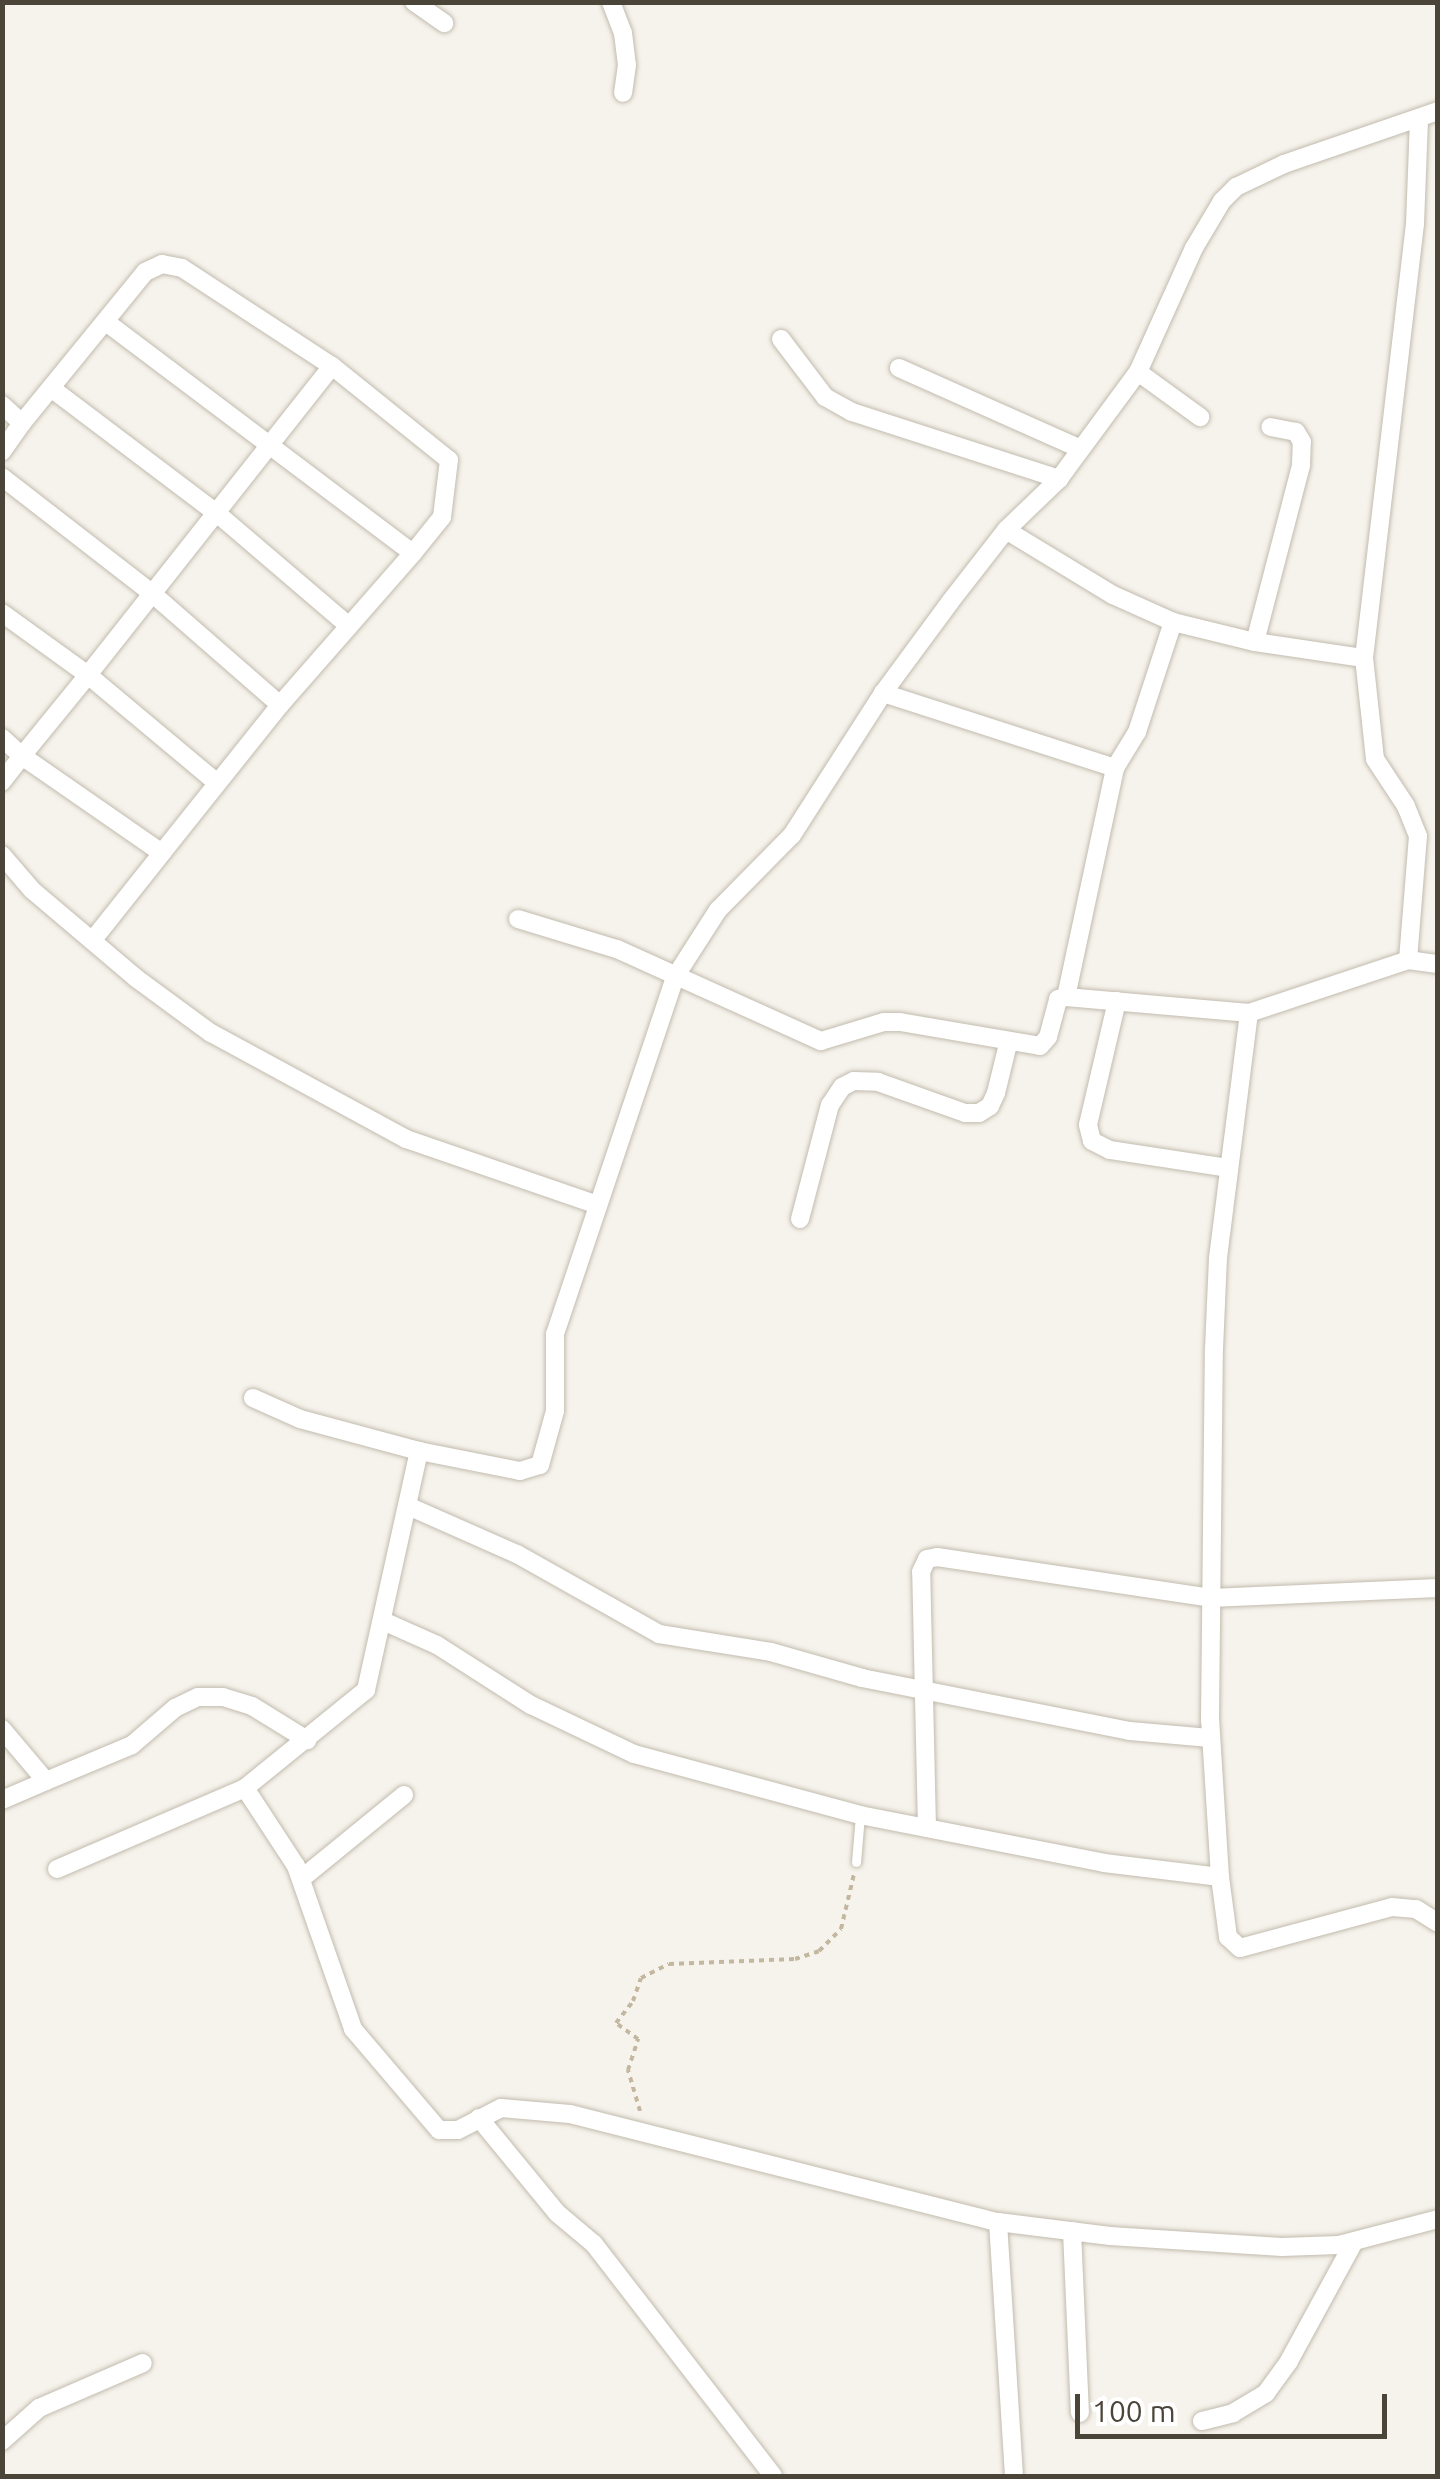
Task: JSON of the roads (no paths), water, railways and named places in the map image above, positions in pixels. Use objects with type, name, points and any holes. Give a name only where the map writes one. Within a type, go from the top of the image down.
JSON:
[{"type":"street","points":[[414,2],[444,23]]},
{"type":"street","points":[[611,2],[624,33],[627,65],[623,93]]},
{"type":"street","points":[[253,1398],[300,1419],[418,1451],[520,1470],[540,1465],[555,1411],[555,1334],[675,977],[718,910],[792,835],[884,693],[1006,530],[1059,479],[1138,372],[1210,217],[1236,187],[1284,164],[1438,111]]},
{"type":"street","points":[[1408,960],[1418,836],[1406,806],[1375,759],[1364,658],[1415,224],[1419,120]]},
{"type":"street","points":[[2,452],[145,272],[162,264],[182,268],[332,366],[449,460],[442,517],[280,705],[92,941]]},
{"type":"street","points":[[106,322],[413,553]]},
{"type":"street","points":[[781,338],[825,397],[852,412],[1059,479]]},
{"type":"street","points":[[2,782],[219,514],[332,366]]},
{"type":"street","points":[[900,368],[1081,449]]},
{"type":"street","points":[[1138,372],[1200,417]]},
{"type":"street","points":[[51,388],[219,514],[349,626]]},
{"type":"street","points":[[2,405],[22,423]]},
{"type":"street","points":[[1255,642],[1301,465],[1302,442],[1296,432],[1270,427]]},
{"type":"street","points":[[2,477],[154,594],[280,705]]},
{"type":"street","points":[[1006,530],[1112,595],[1173,622],[1255,642],[1364,658]]},
{"type":"street","points":[[2,613],[88,675],[217,783]]},
{"type":"street","points":[[1066,997],[1115,768],[1136,732],[1173,622]]},
{"type":"street","points":[[884,693],[1115,768]]},
{"type":"street","points":[[2,738],[22,756],[162,852]]},
{"type":"street","points":[[2,855],[32,890],[174,1010],[378,1125],[598,1205]]},
{"type":"street","points":[[518,919],[617,949],[820,1041],[884,1022],[900,1022],[1032,1047],[1044,1043],[1058,999],[1066,997],[1249,1013],[1408,960],[1438,964]]},
{"type":"street","points":[[1117,1001],[1088,1125],[1092,1141],[1110,1150],[1228,1168]]},
{"type":"street","points":[[1249,1013],[1228,1168],[1214,1350],[1210,1738],[1228,1937],[1240,1948],[1392,1907],[1416,1909],[1438,1923]]},
{"type":"street","points":[[800,1219],[830,1105],[842,1087],[854,1081],[878,1082],[965,1112],[979,1113],[990,1106],[996,1093],[1008,1044]]},
{"type":"street","points":[[57,1870],[245,1788],[308,1740],[370,1685],[418,1451]]},
{"type":"street","points":[[408,1506],[516,1554],[659,1634],[771,1652],[921,1690],[1130,1732],[1210,1738]]},
{"type":"street","points":[[927,1828],[920,1572],[926,1559],[937,1556],[1211,1598],[1438,1588]]},
{"type":"street","points":[[384,1621],[437,1645],[531,1704],[612,1746],[860,1815],[1142,1869],[1220,1877]]},
{"type":"street","points":[[2,1800],[132,1745],[174,1708],[210,1695],[280,1720],[308,1740]]},
{"type":"street","points":[[2,1729],[46,1782]]},
{"type":"street","points":[[245,1788],[301,1879],[356,2035],[433,2127],[452,2132],[513,2107],[570,2114],[998,2222],[1072,2231],[1282,2246],[1354,2242],[1438,2219]]},
{"type":"street","points":[[301,1879],[404,1796]]},
{"type":"street","points":[[479,2118],[557,2212],[594,2244],[772,2476]]},
{"type":"street","points":[[998,2222],[1014,2476]]},
{"type":"street","points":[[1072,2231],[1080,2412]]},
{"type":"street","points":[[1202,2422],[1233,2413],[1266,2392],[1289,2361],[1354,2242]]},
{"type":"street","points":[[2,2442],[39,2408],[143,2363]]},
{"type":"lane","points":[[856,1862],[860,1815]]}]
